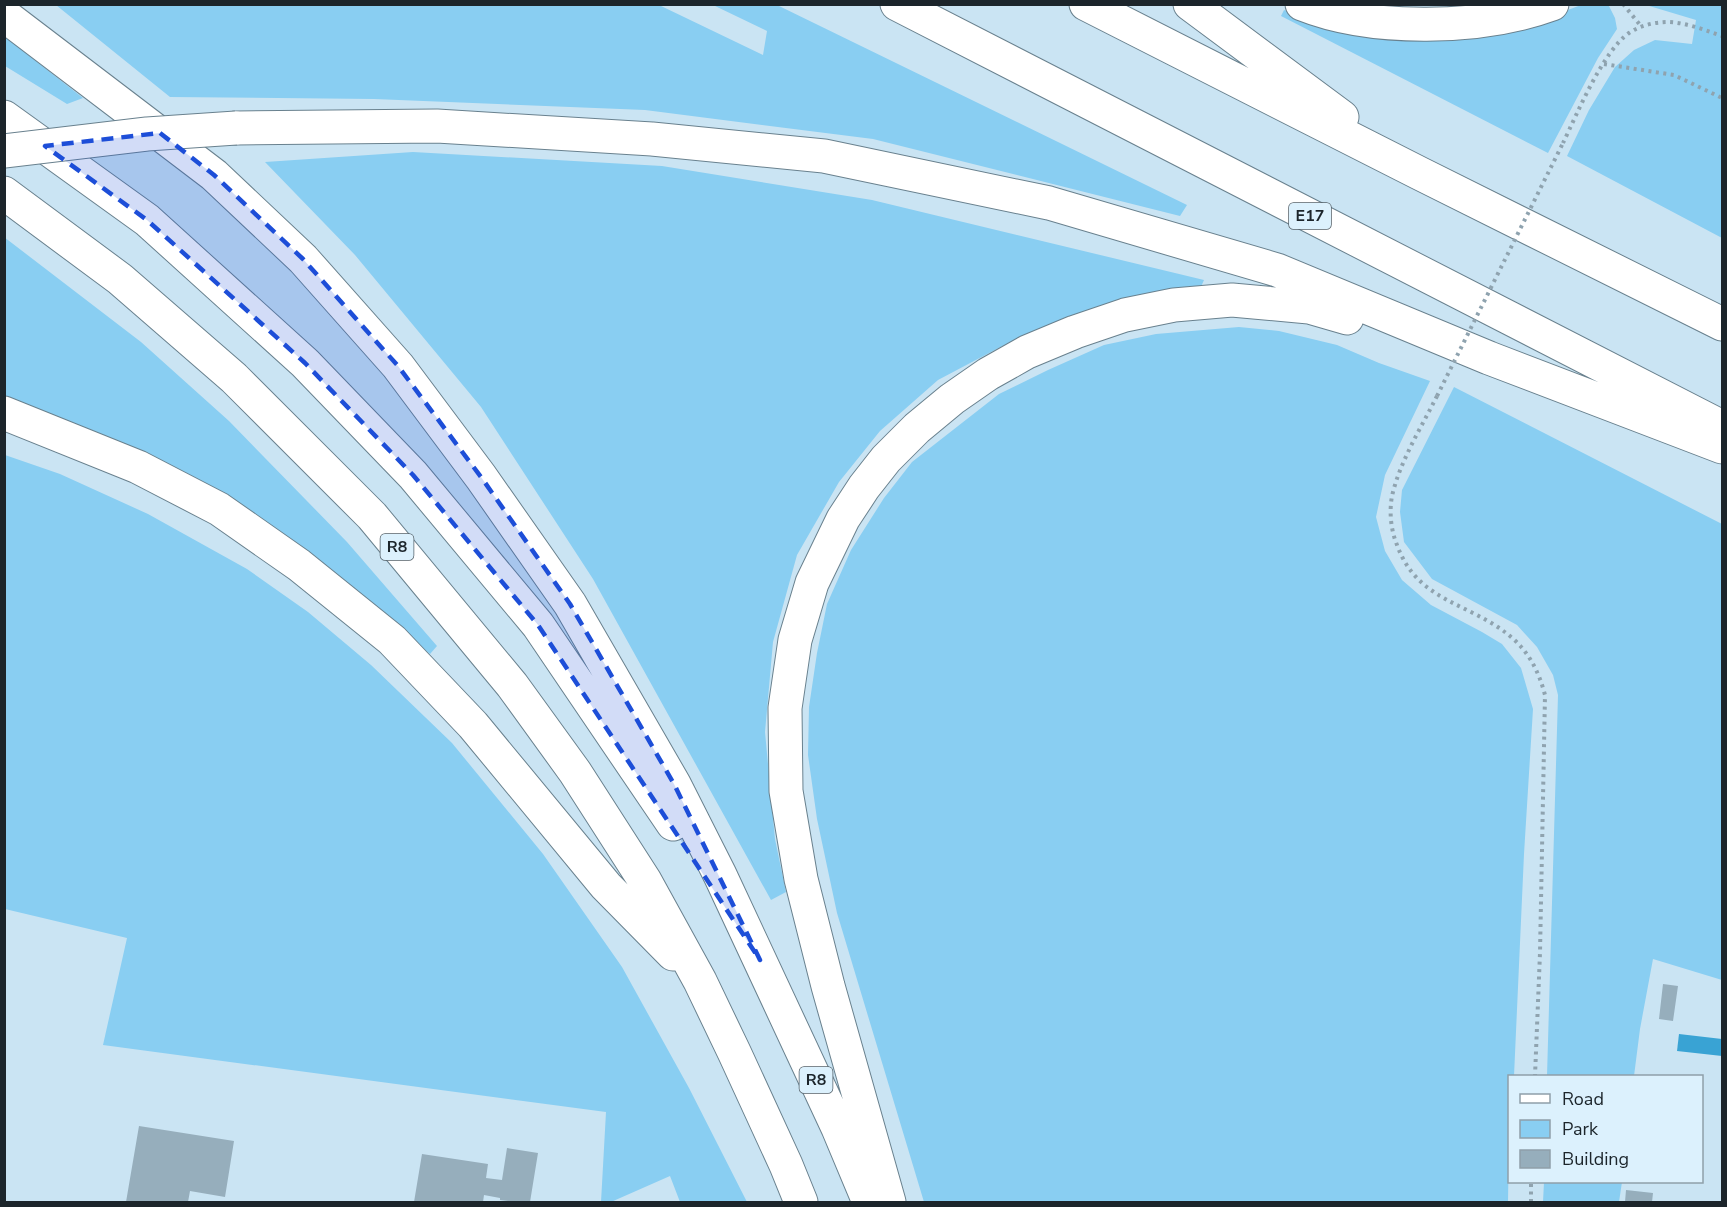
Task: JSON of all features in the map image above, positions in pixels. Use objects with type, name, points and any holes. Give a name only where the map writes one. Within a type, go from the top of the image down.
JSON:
[{"type":"main road","name":"E17","points":[[897,4],[1722,427]]},
{"type":"main road","points":[[1086,4],[1722,324]]},
{"type":"main road","points":[[1190,4],[1419,173]]},
{"type":"main road","points":[[1302,4],[1346,17],[1385,23],[1437,23],[1513,16],[1552,4]]},
{"type":"main road","points":[[4,15],[214,175],[303,259],[398,366],[481,477],[570,604],[674,784],[720,874],[760,960]]},
{"type":"main road","name":"R8","points":[[4,117],[147,220],[305,363],[413,474],[538,624],[653,794],[760,960],[838,1128],[869,1203]]},
{"type":"main road","points":[[4,151],[147,134],[236,128],[437,126],[652,139],[824,156],[1049,202],[1276,270],[1489,358],[1722,447]]},
{"type":"main road","name":"R8","points":[[4,194],[120,279],[234,378],[372,516],[512,685],[575,772],[645,881],[700,981],[786,1165],[801,1203]]},
{"type":"main road","points":[[889,1203],[828,986],[801,879],[786,791],[786,708],[795,640],[812,583],[843,519],[864,487],[886,459],[917,428],[952,399],[988,374],[1027,352],[1125,315],[1174,305],[1232,300],[1309,307],[1489,358]]},
{"type":"main road","points":[[4,413],[138,467],[219,509],[300,565],[392,640],[473,725],[606,886],[700,981]]},
{"type":"path","points":[[1623,4],[1641,26]]},
{"type":"path","points":[[1535,1075],[1545,695],[1536,669],[1520,645],[1488,621],[1425,588],[1412,574],[1401,557],[1394,537],[1390,518],[1392,498],[1397,479],[1437,396],[1610,52],[1629,33],[1641,26],[1656,23],[1670,22],[1692,26],[1722,36]]},
{"type":"path","points":[[1604,64],[1674,75],[1722,98]]},
{"type":"path","points":[[1531,1183],[1531,1203]]},
{"type":"highlighted area","points":[[160,133],[214,175],[303,259],[398,366],[481,477],[570,604],[674,784],[760,960],[538,625],[413,475],[305,363],[147,220],[45,146]]},
{"type":"green space","points":[[1608,4],[1615,18],[1617,29],[1598,58],[1548,153],[1281,16],[1284,10],[1312,19],[1547,18],[1581,5]]},
{"type":"green space","points":[[56,5],[659,5],[763,55],[767,31],[713,5],[777,5],[1187,205],[1180,216],[873,139],[645,110],[374,99],[170,97]]},
{"type":"green space","points":[[1646,5],[1722,5],[1722,238],[1567,156],[1589,110],[1615,67],[1634,50],[1655,40],[1692,44],[1696,20]]},
{"type":"green space","points":[[4,36],[83,98],[67,104],[5,66]]},
{"type":"green space","points":[[413,152],[662,166],[872,200],[1204,280],[1200,289],[1099,306],[1008,343],[938,380],[880,431],[839,482],[797,555],[773,642],[765,732],[775,839],[786,892],[771,900],[593,579],[481,407],[355,255],[265,162]]},
{"type":"green space","points":[[4,237],[141,342],[229,421],[347,542],[437,646],[430,654],[404,632],[5,405]]},
{"type":"green space","points":[[1239,327],[1279,331],[1337,345],[1430,381],[1385,475],[1376,517],[1385,551],[1402,580],[1431,605],[1502,644],[1521,668],[1533,709],[1514,1075],[1508,1075],[1508,1202],[924,1202],[837,913],[817,819],[808,755],[809,707],[827,604],[851,550],[884,498],[912,462],[999,394],[1104,345],[1156,334]]},
{"type":"green space","points":[[1454,387],[1722,524],[1722,980],[1653,959],[1634,1075],[1547,1075],[1558,695],[1553,675],[1537,647],[1517,625],[1432,579],[1404,542],[1400,512],[1402,490]]},
{"type":"green space","points":[[5,455],[60,474],[148,514],[247,569],[308,612],[371,665],[452,743],[543,854],[622,967],[689,1088],[747,1202],[680,1202],[670,1176],[611,1202],[601,1202],[606,1112],[103,1045],[127,938],[5,909]]},
{"type":"green space","points":[[1544,1183],[1622,1183],[1619,1202],[1543,1202]]},
{"type":"shaded area","points":[[1679,1034],[1722,1039],[1722,1056],[1677,1051]]},
{"type":"building","points":[[1663,984],[1678,986],[1673,1021],[1659,1019]]},
{"type":"building","points":[[139,1126],[234,1141],[225,1197],[190,1191],[188,1202],[126,1202]]},
{"type":"building","points":[[507,1148],[538,1153],[530,1202],[500,1200],[500,1198],[484,1195],[483,1202],[414,1202],[422,1154],[488,1164],[486,1178],[502,1180]]},
{"type":"building","points":[[1626,1190],[1653,1193],[1652,1202],[1625,1202]]}]
